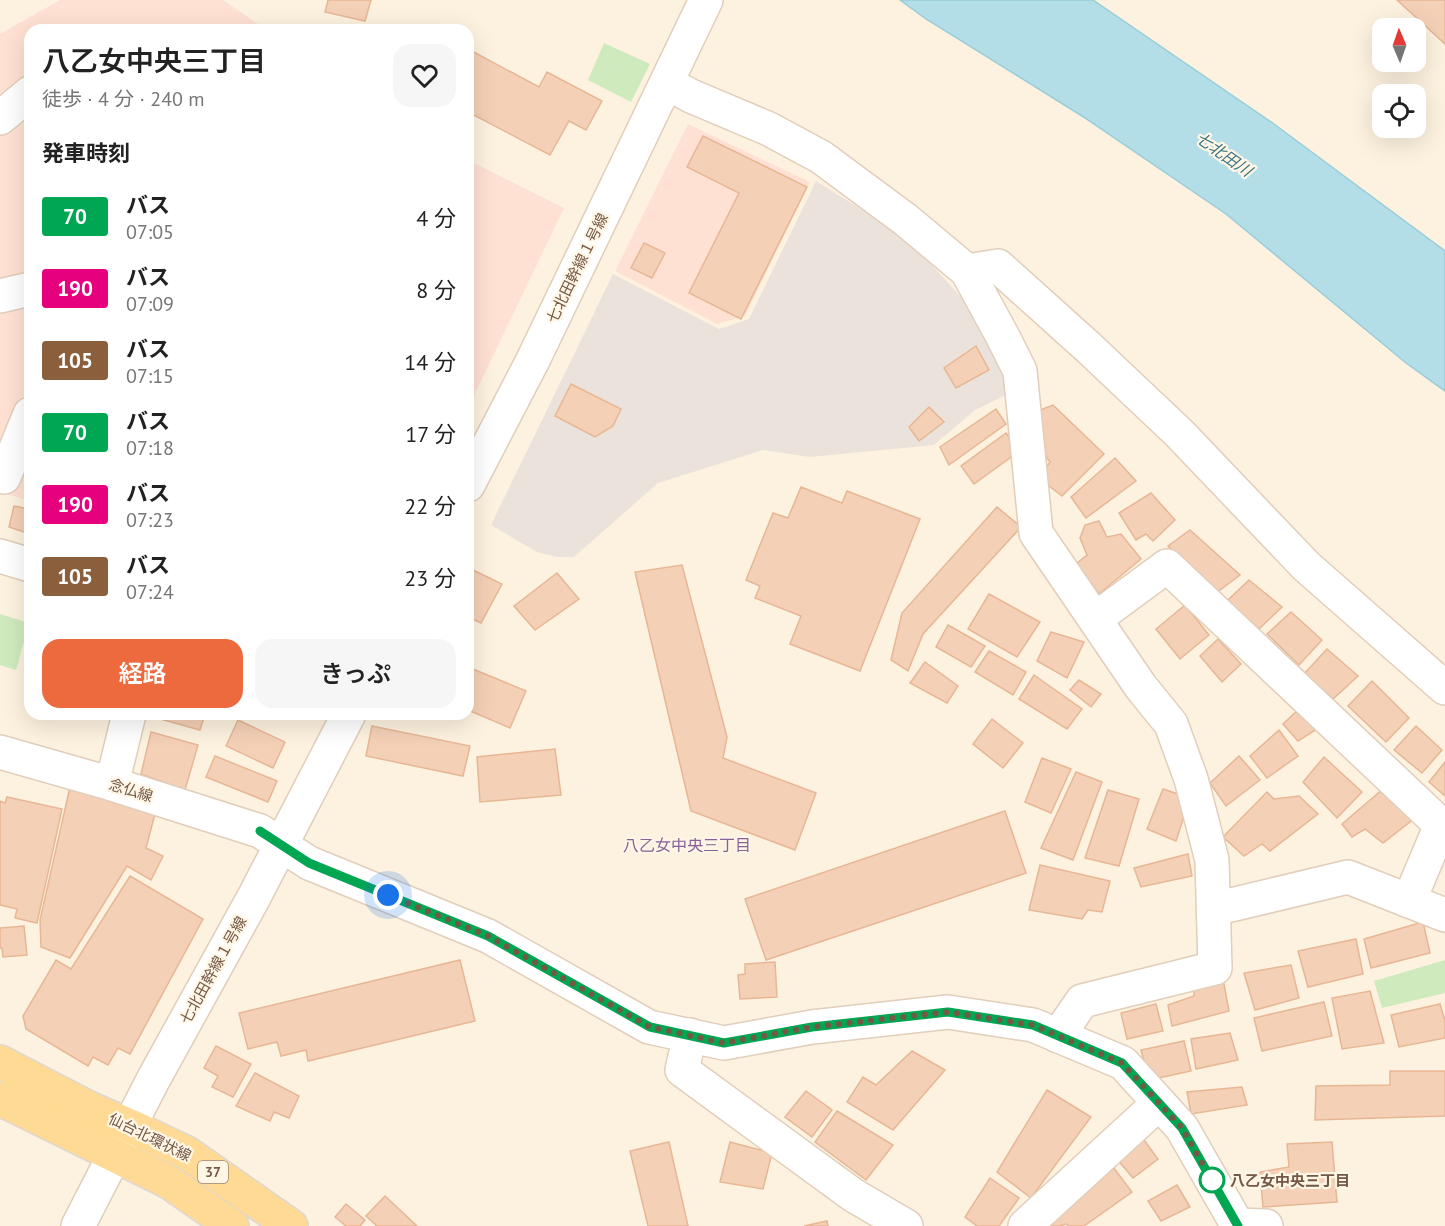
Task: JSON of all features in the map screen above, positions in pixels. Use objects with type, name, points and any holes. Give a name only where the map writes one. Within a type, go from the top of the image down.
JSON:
[{"type":"main road","name":"仙台北環状線","points":[[0,1062],[87,1107],[187,1153],[291,1226]]},
{"type":"main road","name":"37","points":[[0,1099],[169,1182],[232,1226]]},
{"type":"street","name":"七北田幹線１号線","points":[[474,473],[533,360],[706,0]]},
{"type":"street","points":[[667,83],[691,96],[769,129],[821,158],[906,219],[967,271],[1020,371],[1036,533],[1141,687],[1171,724],[1191,780],[1212,860],[1215,968],[1082,1001],[1059,1036]]},
{"type":"street","points":[[0,118],[24,98]]},
{"type":"street","points":[[967,271],[998,266],[1179,433],[1306,566],[1445,688]]},
{"type":"street","points":[[0,296],[24,290]]},
{"type":"street","points":[[11,477],[24,434]]},
{"type":"street","points":[[0,556],[24,563]]},
{"type":"street","points":[[1095,619],[1167,566],[1441,825],[1409,901]]},
{"type":"street","points":[[112,784],[128,720]]},
{"type":"street","name":"七北田幹線１号線","points":[[78,1226],[153,1080],[271,838],[345,720]]},
{"type":"street","name":"念仏線","points":[[0,753],[112,784],[271,838],[309,863],[488,936],[650,1027],[724,1043],[812,1027],[948,1012],[1033,1025],[1122,1063],[1182,1128],[1247,1226]]},
{"type":"street","points":[[1214,909],[1348,877],[1445,915]]},
{"type":"street","points":[[690,1035],[682,1070],[853,1195],[906,1226]]},
{"type":"street","points":[[1025,1226],[1159,1103]]},
{"type":"shaded area","points":[[60,0],[223,0],[258,24],[24,24],[24,499],[0,492],[0,34]]},
{"type":"shaded area","points":[[688,124],[810,182],[745,316],[717,324],[615,271]]},
{"type":"shaded area","points":[[474,163],[564,208],[474,396]]},
{"type":"shaded area","points":[[816,181],[907,238],[962,298],[1016,390],[975,410],[934,445],[810,457],[763,450],[658,483],[574,557],[557,557],[537,552],[491,525],[613,274],[719,329],[749,319]]},
{"type":"green space","points":[[604,43],[650,64],[631,102],[588,80]]},
{"type":"green space","points":[[0,614],[24,621],[24,641],[16,670],[0,665]]},
{"type":"green space","points":[[1445,960],[1445,993],[1382,1008],[1374,981]]},
{"type":"water","name":"七北田川","points":[[900,0],[1093,0],[1274,124],[1445,251],[1445,391],[1406,363],[1226,214],[1082,116],[926,19]]},
{"type":"building","points":[[328,0],[371,0],[365,21],[325,12]]},
{"type":"building","points":[[1397,0],[1445,0],[1445,44],[1426,27],[1426,18],[1417,18]]},
{"type":"building","points":[[474,52],[539,87],[547,72],[602,101],[586,130],[569,121],[550,155],[474,115]]},
{"type":"building","points":[[703,136],[807,187],[741,319],[689,293],[739,193],[687,167]]},
{"type":"building","points":[[644,243],[665,253],[652,278],[631,268]]},
{"type":"building","points":[[976,346],[989,370],[956,388],[944,368]]},
{"type":"building","points":[[571,384],[621,409],[613,426],[595,437],[555,416]]},
{"type":"building","points":[[1053,405],[1104,454],[1062,496],[1039,478],[1050,462],[1035,442],[1030,414]]},
{"type":"building","points":[[929,407],[944,422],[919,441],[909,427]]},
{"type":"building","points":[[996,409],[1006,424],[949,465],[940,447]]},
{"type":"building","points":[[1006,433],[1018,452],[974,484],[961,466]]},
{"type":"building","points":[[1115,458],[1136,481],[1086,518],[1071,497]]},
{"type":"building","points":[[801,487],[842,503],[847,491],[920,519],[860,671],[790,644],[801,616],[755,598],[760,586],[746,580],[773,513],[788,518]]},
{"type":"building","points":[[1151,493],[1175,520],[1153,541],[1146,534],[1136,540],[1119,513]]},
{"type":"building","points":[[14,506],[24,508],[24,532],[9,527]]},
{"type":"building","points":[[997,507],[1021,527],[923,634],[908,671],[891,660],[902,613]]},
{"type":"building","points":[[1099,521],[1107,537],[1121,534],[1141,559],[1099,594],[1076,564],[1087,555],[1080,538],[1085,525]]},
{"type":"building","points":[[1190,530],[1240,575],[1216,593],[1168,546]]},
{"type":"building","points":[[682,565],[727,737],[723,758],[816,793],[795,850],[691,811],[635,572]]},
{"type":"building","points":[[474,570],[502,584],[481,623],[474,620]]},
{"type":"building","points":[[557,573],[579,599],[535,630],[514,606]]},
{"type":"building","points":[[1249,580],[1282,607],[1259,629],[1227,601]]},
{"type":"building","points":[[989,594],[1040,622],[1017,657],[968,629]]},
{"type":"building","points":[[1185,605],[1209,635],[1180,659],[1156,629]]},
{"type":"building","points":[[1291,612],[1322,640],[1299,665],[1267,634]]},
{"type":"building","points":[[948,625],[985,646],[971,667],[936,647]]},
{"type":"building","points":[[1051,632],[1084,642],[1067,678],[1037,661]]},
{"type":"building","points":[[1218,639],[1241,664],[1222,682],[1200,656]]},
{"type":"building","points":[[1327,649],[1358,676],[1333,699],[1304,674]]},
{"type":"building","points":[[989,651],[1026,672],[1013,695],[975,672]]},
{"type":"building","points":[[925,662],[958,686],[947,703],[910,683]]},
{"type":"building","points":[[474,669],[526,691],[510,728],[474,713]]},
{"type":"building","points":[[1034,675],[1082,709],[1067,729],[1019,699]]},
{"type":"building","points":[[1079,680],[1101,694],[1091,707],[1070,690]]},
{"type":"building","points":[[1372,681],[1409,718],[1386,742],[1348,706]]},
{"type":"building","points":[[1303,705],[1320,727],[1298,741],[1283,724]]},
{"type":"building","points":[[992,719],[1023,743],[1003,768],[973,744]]},
{"type":"building","points":[[164,720],[203,720],[200,730]]},
{"type":"building","points":[[238,720],[285,742],[273,768],[226,746]]},
{"type":"building","points":[[372,726],[470,746],[463,776],[366,756]]},
{"type":"building","points":[[1416,726],[1442,750],[1422,773],[1394,750]]},
{"type":"building","points":[[1279,730],[1298,756],[1267,778],[1250,756]]},
{"type":"building","points":[[151,732],[198,745],[185,790],[141,774]]},
{"type":"building","points":[[555,749],[561,795],[480,802],[477,757]]},
{"type":"building","points":[[215,756],[277,781],[268,802],[206,777]]},
{"type":"building","points":[[1239,756],[1260,780],[1226,806],[1210,783]]},
{"type":"building","points":[[1324,757],[1362,792],[1337,818],[1303,782]]},
{"type":"building","points":[[1042,758],[1071,769],[1051,813],[1025,802]]},
{"type":"building","points":[[1445,762],[1445,796],[1429,782]]},
{"type":"building","points":[[1076,772],[1102,782],[1073,860],[1041,848]]},
{"type":"building","points":[[70,787],[156,810],[146,848],[163,856],[151,880],[127,866],[70,958],[41,947],[40,920]]},
{"type":"building","points":[[1163,789],[1190,798],[1176,841],[1147,829]]},
{"type":"building","points":[[1383,789],[1415,818],[1383,843],[1365,829],[1352,837],[1342,824]]},
{"type":"building","points":[[1108,790],[1139,799],[1119,866],[1085,858]]},
{"type":"building","points":[[1267,792],[1274,799],[1299,796],[1318,814],[1270,851],[1262,844],[1244,856],[1223,837]]},
{"type":"building","points":[[7,797],[62,809],[37,923],[15,918],[17,909],[0,905],[0,801],[5,803]]},
{"type":"building","points":[[1005,811],[1026,873],[766,960],[745,899]]},
{"type":"building","points":[[1188,854],[1192,876],[1141,887],[1134,868]]},
{"type":"building","points":[[1040,865],[1110,881],[1102,912],[1088,910],[1082,919],[1029,910]]},
{"type":"building","points":[[130,876],[203,919],[130,1054],[118,1048],[108,1065],[93,1057],[88,1066],[26,1029],[23,1016],[56,960],[71,969]]},
{"type":"building","points":[[1423,922],[1430,953],[1371,968],[1364,939]]},
{"type":"building","points":[[24,926],[27,955],[3,957],[2,948],[0,948],[0,928]]},
{"type":"building","points":[[1356,939],[1363,974],[1308,987],[1298,951]]},
{"type":"building","points":[[460,960],[475,1021],[308,1061],[306,1050],[281,1056],[277,1042],[248,1049],[239,1013]]},
{"type":"building","points":[[775,962],[777,997],[740,999],[738,975],[745,974],[745,964]]},
{"type":"building","points":[[1291,965],[1299,998],[1255,1010],[1244,973]]},
{"type":"building","points":[[1223,979],[1229,1011],[1172,1026],[1168,1005],[1194,996],[1194,983]]},
{"type":"building","points":[[1370,991],[1384,1043],[1342,1049],[1332,998]]},
{"type":"building","points":[[1324,1002],[1332,1036],[1262,1051],[1254,1018]]},
{"type":"building","points":[[1156,1004],[1163,1031],[1127,1039],[1121,1013]]},
{"type":"building","points":[[1440,1004],[1445,1021],[1445,1038],[1399,1047],[1391,1015]]},
{"type":"building","points":[[1230,1033],[1238,1060],[1196,1069],[1191,1039]]},
{"type":"building","points":[[1184,1041],[1191,1071],[1149,1080],[1141,1050]]},
{"type":"building","points":[[216,1046],[251,1064],[233,1097],[212,1087],[218,1076],[204,1068]]},
{"type":"building","points":[[912,1051],[945,1070],[893,1130],[847,1102],[863,1077],[876,1085]]},
{"type":"building","points":[[1390,1071],[1445,1071],[1445,1116],[1315,1120],[1316,1086],[1390,1085]]},
{"type":"building","points":[[255,1073],[299,1096],[289,1118],[274,1112],[270,1121],[236,1106]]},
{"type":"building","points":[[1242,1087],[1247,1105],[1191,1114],[1187,1092]]},
{"type":"building","points":[[1047,1090],[1091,1117],[1031,1198],[997,1172]]},
{"type":"building","points":[[806,1091],[832,1110],[812,1137],[785,1117]]},
{"type":"building","points":[[837,1111],[893,1145],[866,1180],[815,1142]]},
{"type":"building","points":[[1141,1136],[1158,1159],[1133,1178],[1116,1158]]},
{"type":"building","points":[[669,1142],[688,1226],[648,1226],[630,1151]]},
{"type":"building","points":[[730,1142],[772,1153],[763,1189],[720,1182]]},
{"type":"building","points":[[1332,1142],[1337,1202],[1263,1207],[1260,1172],[1289,1167],[1287,1144]]},
{"type":"building","points":[[1110,1163],[1132,1192],[1084,1226],[1066,1224],[1042,1226]]},
{"type":"building","points":[[990,1178],[1019,1198],[999,1226],[977,1226],[965,1217]]},
{"type":"building","points":[[1177,1185],[1190,1207],[1161,1221],[1148,1201]]},
{"type":"building","points":[[385,1196],[417,1226],[377,1226],[366,1216]]},
{"type":"building","points":[[346,1204],[365,1220],[360,1226],[346,1226],[335,1217]]},
{"type":"building","points":[[827,1221],[828,1226],[804,1226]]},
{"type":"bus line","name":"70","points":[[260,831],[309,863],[488,936],[650,1027],[724,1043],[812,1027],[948,1012],[1033,1025],[1122,1063],[1182,1128],[1238,1226]]},
{"type":"place","name":"八乙女中央三丁目","points":[[1212,1180]]},
{"type":"district","name":"八乙女中央三丁目","points":[[687,845]]},
{"type":"route","points":[[388,895],[488,936],[650,1027],[724,1043],[812,1027],[948,1012],[1033,1025],[1122,1063],[1182,1128],[1215,1186],[1212,1180]]}]
